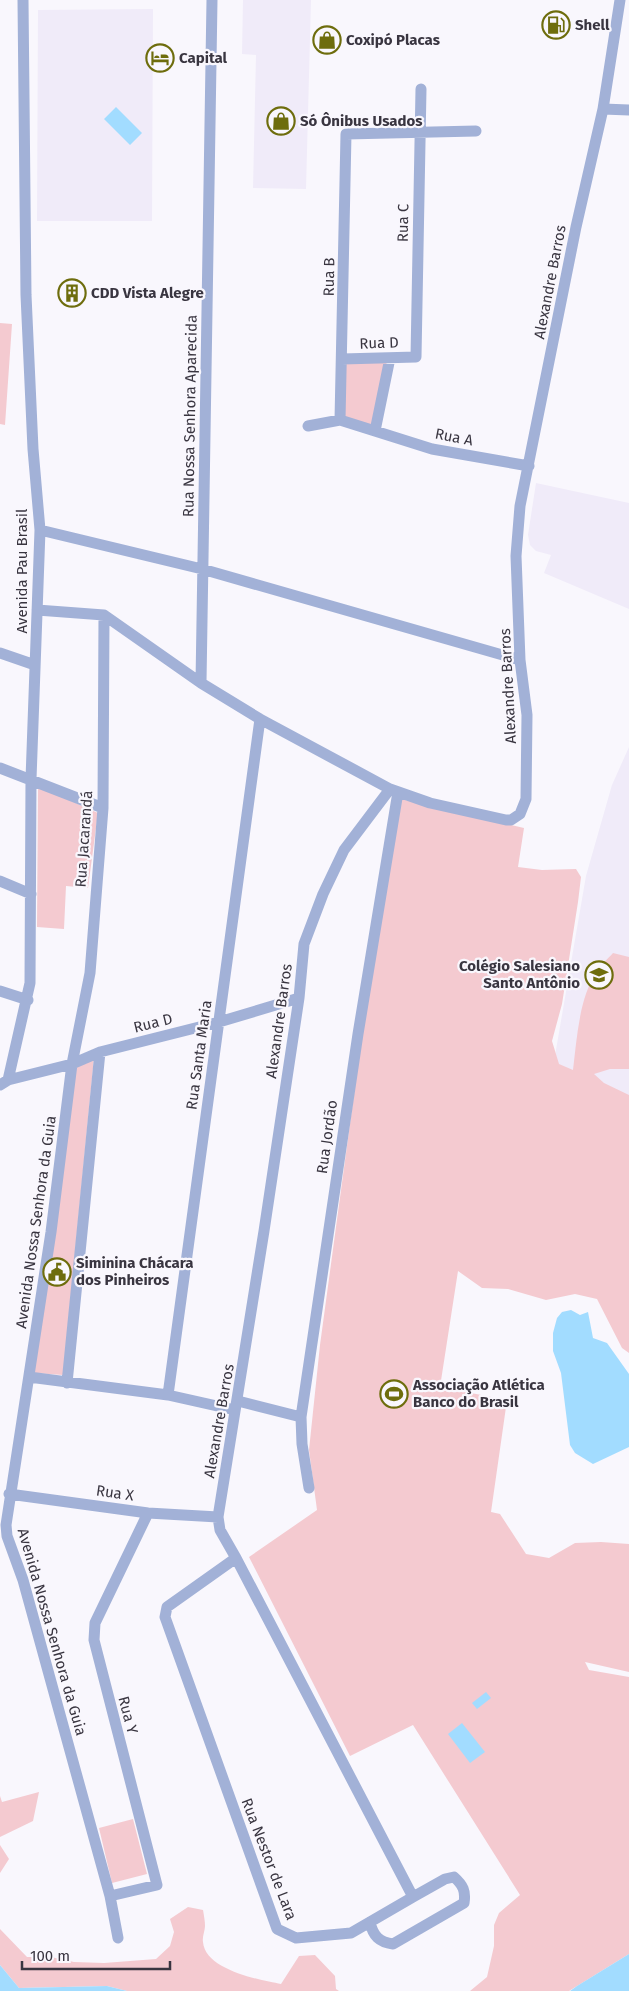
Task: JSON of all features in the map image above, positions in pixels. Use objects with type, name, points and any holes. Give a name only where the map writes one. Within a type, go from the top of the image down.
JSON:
[{"type":"street","name":"Avenida Pau Brasil","points":[[4,1082],[28,1000],[32,962],[31,778],[40,530],[33,449],[26,295],[23,0]]},
{"type":"street","name":"Rua Nossa Senhora Aparecida","points":[[201,683],[212,0]]},
{"type":"street","name":"Alexandre Barros","points":[[218,1517],[299,998],[304,944],[323,894],[344,850],[394,790],[430,803],[506,820],[511,820],[520,814],[526,799],[527,715],[520,660],[517,530],[576,227],[603,110],[620,0]]},
{"type":"street","name":"Rua C","points":[[416,357],[421,89]]},
{"type":"street","points":[[603,110],[629,110]]},
{"type":"street","points":[[420,133],[476,131]]},
{"type":"street","name":"Rua B","points":[[340,420],[346,134],[420,133]]},
{"type":"street","name":"Rua D","points":[[342,359],[416,357]]},
{"type":"street","points":[[375,431],[390,358]]},
{"type":"street","name":"Rua A","points":[[308,426],[340,420],[432,449],[529,466]]},
{"type":"street","points":[[40,530],[202,569],[520,660]]},
{"type":"street","points":[[37,610],[104,615],[201,683],[260,719],[394,790]]},
{"type":"street","name":"Rua Jacarandá","points":[[72,1064],[90,973],[103,808],[104,615]]},
{"type":"street","points":[[0,653],[35,665]]},
{"type":"street","name":"Rua Santa Maria","points":[[168,1395],[260,719]]},
{"type":"street","points":[[0,768],[31,778],[103,808]]},
{"type":"street","name":"Rua Jordão","points":[[309,1488],[302,1444],[301,1417],[394,790]]},
{"type":"street","points":[[0,881],[31,894]]},
{"type":"street","points":[[0,991],[28,1000]]},
{"type":"street","name":"Rua D","points":[[4,1082],[72,1064],[100,1052],[219,1022],[299,998]]},
{"type":"street","points":[[66,1383],[100,1052]]},
{"type":"street","name":"Avenida Nossa Senhora da Guia","points":[[72,1064],[51,1232],[9,1494],[7,1536],[23,1580],[110,1896],[118,1938]]},
{"type":"street","points":[[29,1377],[236,1405],[301,1417]]},
{"type":"street","name":"Rua X","points":[[9,1494],[148,1513],[218,1517]]},
{"type":"street","name":"Rua Y","points":[[110,1896],[157,1885],[94,1640],[95,1623],[148,1513]]},
{"type":"street","points":[[218,1517],[220,1530],[413,1897]]},
{"type":"street","name":"Rua Nestor de Lara","points":[[236,1558],[167,1607],[165,1617],[277,1929],[296,1938],[351,1934],[370,1922],[444,1879],[454,1877],[462,1884],[465,1893],[464,1903],[393,1944],[377,1938],[372,1933],[370,1922]]},
{"type":"shaded area","name":"Só Ônibus Usados","points":[[243,0],[311,0],[306,189],[253,188],[256,55],[242,54]]},
{"type":"shaded area","points":[[153,9],[152,221],[37,221],[38,10]]},
{"type":"shaded area","points":[[0,323],[12,324],[5,425],[0,424]]},
{"type":"shaded area","points":[[387,361],[374,428],[343,418],[346,363]]},
{"type":"shaded area","points":[[536,483],[629,503],[629,609],[544,573],[551,555],[536,551],[530,545],[528,535]]},
{"type":"shaded area","name":"Colégio Salesiano Santo Antônio","points":[[629,747],[629,1105],[552,1073],[586,876],[612,785]]},
{"type":"shaded area","points":[[38,786],[98,813],[88,888],[66,886],[64,929],[37,927]]},
{"type":"shaded area","name":"Associação Atlética Banco do Brasil","points":[[401,799],[524,828],[518,867],[542,870],[576,869],[581,877],[562,1004],[552,1041],[559,1064],[573,1070],[586,993],[599,968],[613,953],[629,957],[629,1069],[610,1069],[594,1074],[604,1083],[629,1095],[629,1353],[622,1348],[597,1299],[575,1294],[546,1300],[508,1289],[482,1288],[458,1271],[440,1387],[507,1400],[491,1512],[500,1514],[526,1554],[549,1558],[575,1543],[629,1544],[629,1672],[585,1662],[589,1670],[629,1677],[629,1954],[569,1991],[470,1991],[487,1977],[494,1946],[494,1925],[499,1913],[520,1895],[413,1725],[350,1756],[249,1557],[317,1510],[309,1450],[320,1345],[368,991]]},
{"type":"shaded area","points":[[94,1058],[63,1375],[34,1373],[75,1066]]},
{"type":"shaded area","points":[[39,1792],[33,1821],[0,1837],[0,1796],[2,1802]]},
{"type":"shaded area","points":[[133,1819],[147,1874],[112,1883],[99,1828]]},
{"type":"shaded area","points":[[0,1845],[9,1859],[0,1873]]},
{"type":"shaded area","points":[[188,1907],[203,1910],[205,1926],[203,1940],[206,1952],[223,1967],[260,1980],[281,1984],[299,1956],[315,1955],[335,1976],[336,1989],[339,1991],[127,1991],[107,1986],[19,1988],[0,1965],[0,1929],[27,1957],[51,1957],[74,1962],[104,1963],[156,1959],[170,1946],[174,1932],[170,1919]]},
{"type":"water","points":[[116,107],[142,133],[130,145],[104,119]]},
{"type":"water","points":[[571,1310],[580,1315],[588,1312],[593,1338],[607,1343],[629,1374],[629,1447],[593,1464],[575,1453],[570,1445],[561,1373],[553,1351],[553,1333],[557,1318],[562,1312]]},
{"type":"water","points":[[486,1692],[491,1698],[477,1709],[472,1703]]},
{"type":"water","points":[[462,1723],[485,1752],[470,1763],[448,1734]]},
{"type":"water","points":[[629,1954],[629,1991],[570,1991],[577,1986]]},
{"type":"water","points":[[0,1965],[19,1988],[107,1986],[127,1991],[0,1991]]},
{"type":"place","name":"Shell","points":[[556,25]]},
{"type":"place","name":"Coxipó Placas","points":[[327,40]]},
{"type":"place","name":"Capital","points":[[160,58]]},
{"type":"place","name":"Só Ônibus Usados","points":[[281,121]]},
{"type":"place","name":"CDD Vista Alegre","points":[[72,293]]},
{"type":"place","name":"Colégio Salesiano Santo Antônio","points":[[599,975]]},
{"type":"place","name":"Siminina Chácara dos Pinheiros","points":[[57,1272]]},
{"type":"place","name":"Associação Atlética Banco do Brasil","points":[[394,1394]]}]
